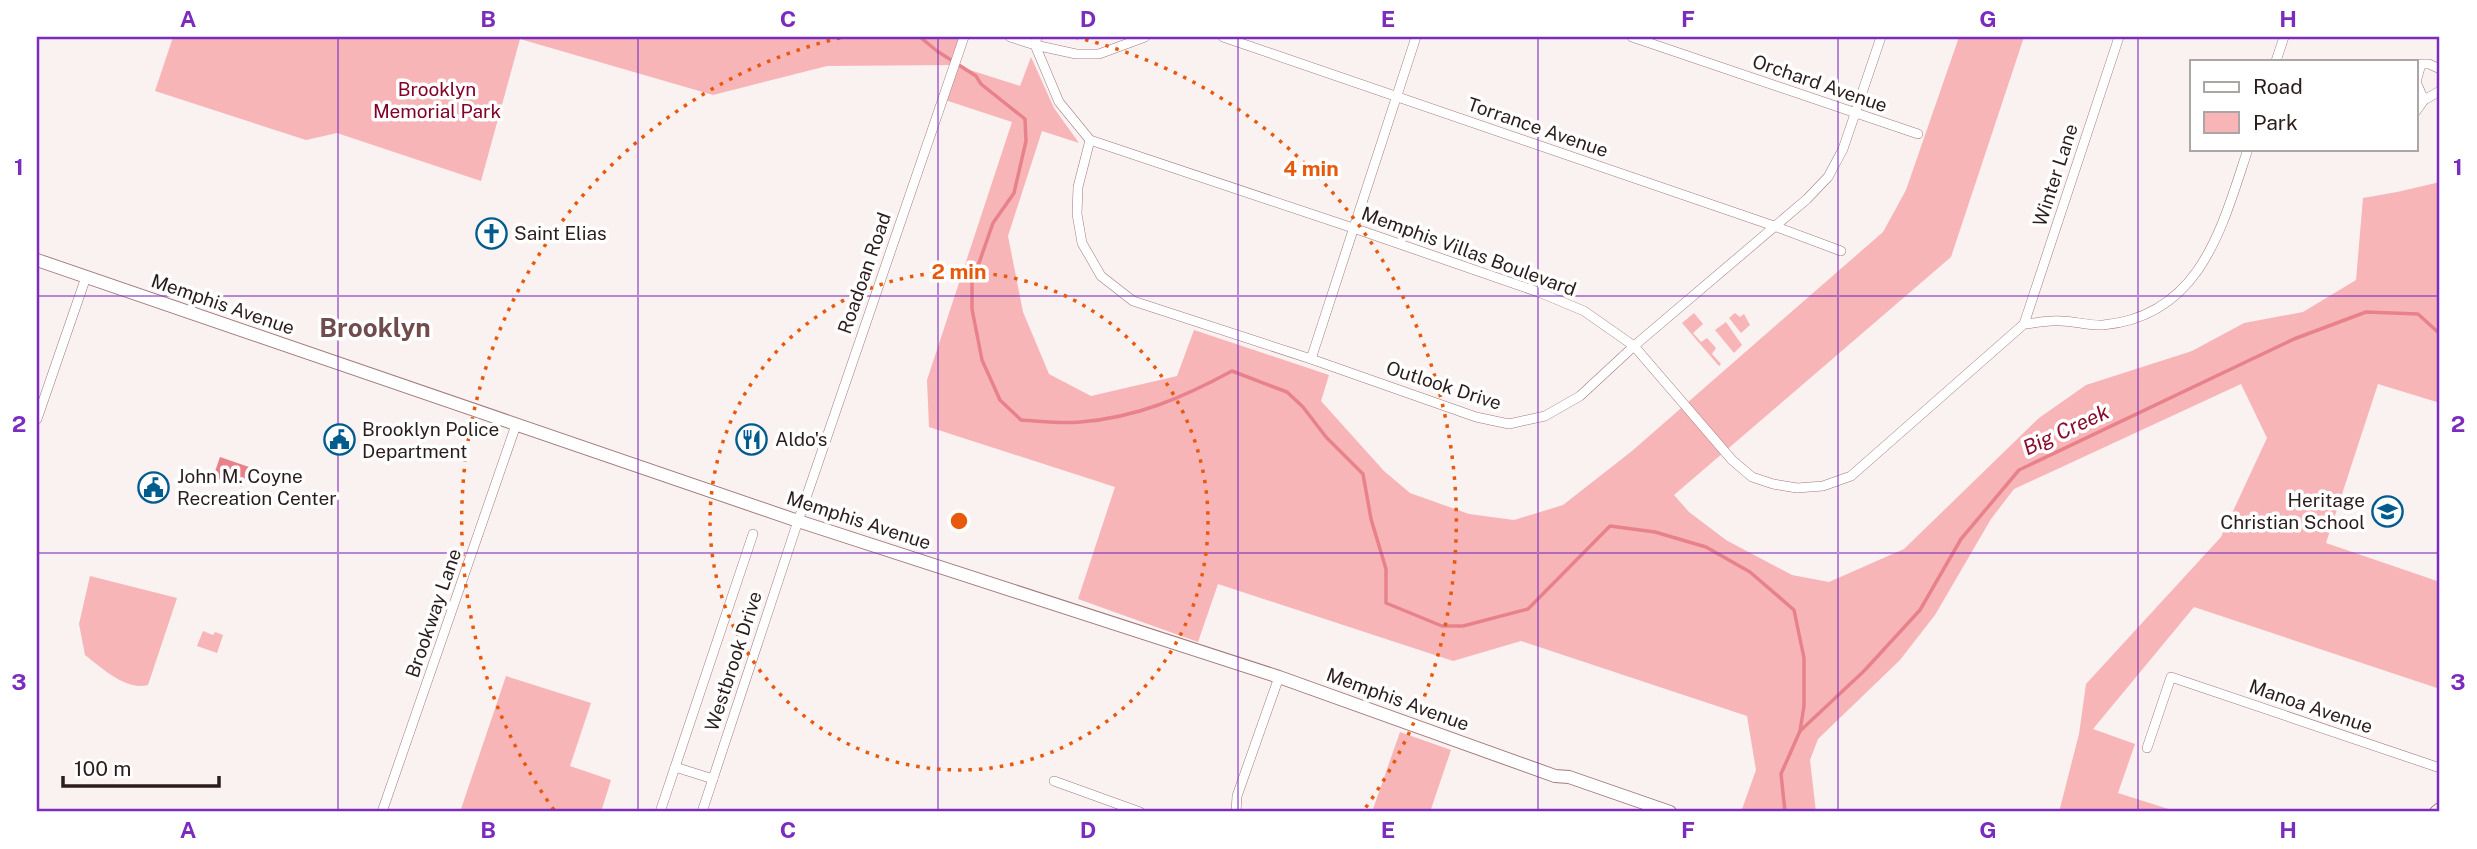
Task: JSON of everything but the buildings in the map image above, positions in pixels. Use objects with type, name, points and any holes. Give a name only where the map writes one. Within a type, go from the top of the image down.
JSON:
[{"type":"main road","name":"Memphis Avenue","points":[[37,260],[798,521],[1279,677],[1555,776],[1569,777],[1671,812]]},
{"type":"street","points":[[1010,37],[1036,41],[1076,54],[1099,54],[1144,37]]},
{"type":"street","name":"Torrance Avenue","points":[[1223,37],[1842,251]]},
{"type":"street","points":[[1311,359],[1416,37]]},
{"type":"street","name":"Orchard Avenue","points":[[1632,37],[1918,134]]},
{"type":"street","name":"Outlook Drive","points":[[1090,140],[1077,187],[1077,214],[1082,243],[1101,276],[1133,302],[1311,359],[1476,417],[1509,424],[1545,416],[1580,396],[1634,346],[1807,199],[1828,177],[1843,149],[1881,37]]},
{"type":"street","name":"Winter Lane","points":[[2024,324],[2119,37]]},
{"type":"street","points":[[2276,60],[2284,37]]},
{"type":"street","name":"Roadoan Road","points":[[798,521],[963,38]]},
{"type":"street","points":[[1036,41],[1059,102],[1090,140]]},
{"type":"street","points":[[2418,75],[2421,64],[2440,69]]},
{"type":"street","points":[[2418,86],[2424,100]]},
{"type":"street","points":[[2418,108],[2424,100],[2440,91]]},
{"type":"street","name":"Memphis Villas Boulevard","points":[[1090,140],[1353,228],[1584,311],[1634,346],[1732,460],[1752,477],[1773,484],[1797,488],[1823,486],[1851,476],[2024,324]]},
{"type":"street","points":[[2024,324],[2059,321],[2101,326],[2137,318],[2164,305],[2184,289],[2221,231],[2248,150]]},
{"type":"street","points":[[37,419],[86,277]]},
{"type":"street","name":"Brookway Lane","points":[[382,812],[516,425]]},
{"type":"street","name":"Westbrook Drive","points":[[702,812],[798,521]]},
{"type":"street","points":[[660,812],[753,534]]},
{"type":"street","points":[[1236,812],[1237,796],[1279,677]]},
{"type":"street","name":"Manoa Avenue","points":[[2147,748],[2171,677],[2440,768]]},
{"type":"street","points":[[675,767],[713,779]]},
{"type":"street","points":[[1054,780],[1140,812]]},
{"type":"green space","name":"Brooklyn Memorial Park","points":[[173,37],[964,37],[954,65],[827,66],[713,95],[520,39],[481,181],[337,133],[306,140],[155,91]]},
{"type":"green space","points":[[1959,37],[2024,37],[1951,257],[1674,495],[1689,512],[1726,540],[1792,575],[1829,582],[1904,549],[2039,418],[2086,385],[2192,351],[2244,323],[2303,312],[2356,280],[2363,198],[2440,182],[2440,403],[2378,384],[2326,543],[2440,582],[2440,678],[2437,688],[2194,607],[2093,729],[2135,744],[2118,793],[2178,812],[2059,812],[2079,734],[2086,684],[2221,537],[2267,438],[2241,384],[2014,489],[1991,519],[1935,615],[1900,660],[1818,739],[1810,760],[1816,812],[1741,812],[1756,770],[1747,716],[1521,641],[1453,661],[1218,584],[1198,642],[1078,599],[1115,487],[929,427],[927,380],[1012,122],[942,99],[954,65],[1020,86],[1031,57],[1054,108],[1079,143],[1042,131],[1008,236],[1023,312],[1049,374],[1091,396],[1177,376],[1194,330],[1329,375],[1321,401],[1384,471],[1410,493],[1469,514],[1514,520],[1563,505],[1632,451],[1883,232],[1906,190]]},
{"type":"green space","points":[[1694,313],[1703,324],[1693,333],[1701,342],[1707,338],[1716,348],[1712,354],[1721,364],[1719,366],[1682,323]]},
{"type":"green space","points":[[1735,313],[1740,317],[1744,314],[1750,325],[1741,333],[1729,318]]},
{"type":"green space","points":[[1726,322],[1742,345],[1734,353],[1715,330]]},
{"type":"green space","points":[[90,576],[177,598],[148,685],[123,682],[85,655],[79,624]]},
{"type":"green space","points":[[203,631],[223,635],[217,653],[197,646]]},
{"type":"green space","points":[[506,676],[591,703],[570,766],[611,780],[601,812],[460,812]]},
{"type":"green space","points":[[1400,732],[1451,750],[1430,812],[1372,812]]},
{"type":"shaded area","points":[[220,457],[249,467],[242,487],[213,477]]},
{"type":"waterway","points":[[920,37],[976,76],[981,84],[1025,119],[1026,141],[1014,193],[993,223],[972,283],[972,309],[982,360],[1000,400],[1021,420],[1073,423],[1121,416],[1178,398],[1232,371],[1287,392],[1363,474],[1371,519],[1386,569],[1386,603],[1442,626],[1463,626],[1528,609],[1610,526],[1655,532],[1706,547],[1750,572],[1794,610],[1804,658],[1804,706],[1800,731]]},
{"type":"waterway","name":"Big Creek","points":[[1785,812],[1781,774],[1800,731],[1864,671],[1920,610],[1961,539],[2019,470],[2294,339],[2366,312],[2418,314],[2440,334]]},
{"type":"place","name":"Saint Elias","points":[[491,233]]},
{"type":"place","name":"Aldo's","points":[[752,439]]},
{"type":"place","name":"Brooklyn Police Department","points":[[339,440]]},
{"type":"place","name":"John M. Coyne Recreation Center","points":[[154,487]]},
{"type":"place","name":"Heritage Christian School","points":[[2388,511]]},
{"type":"district","name":"Brooklyn","points":[[375,328]]}]
